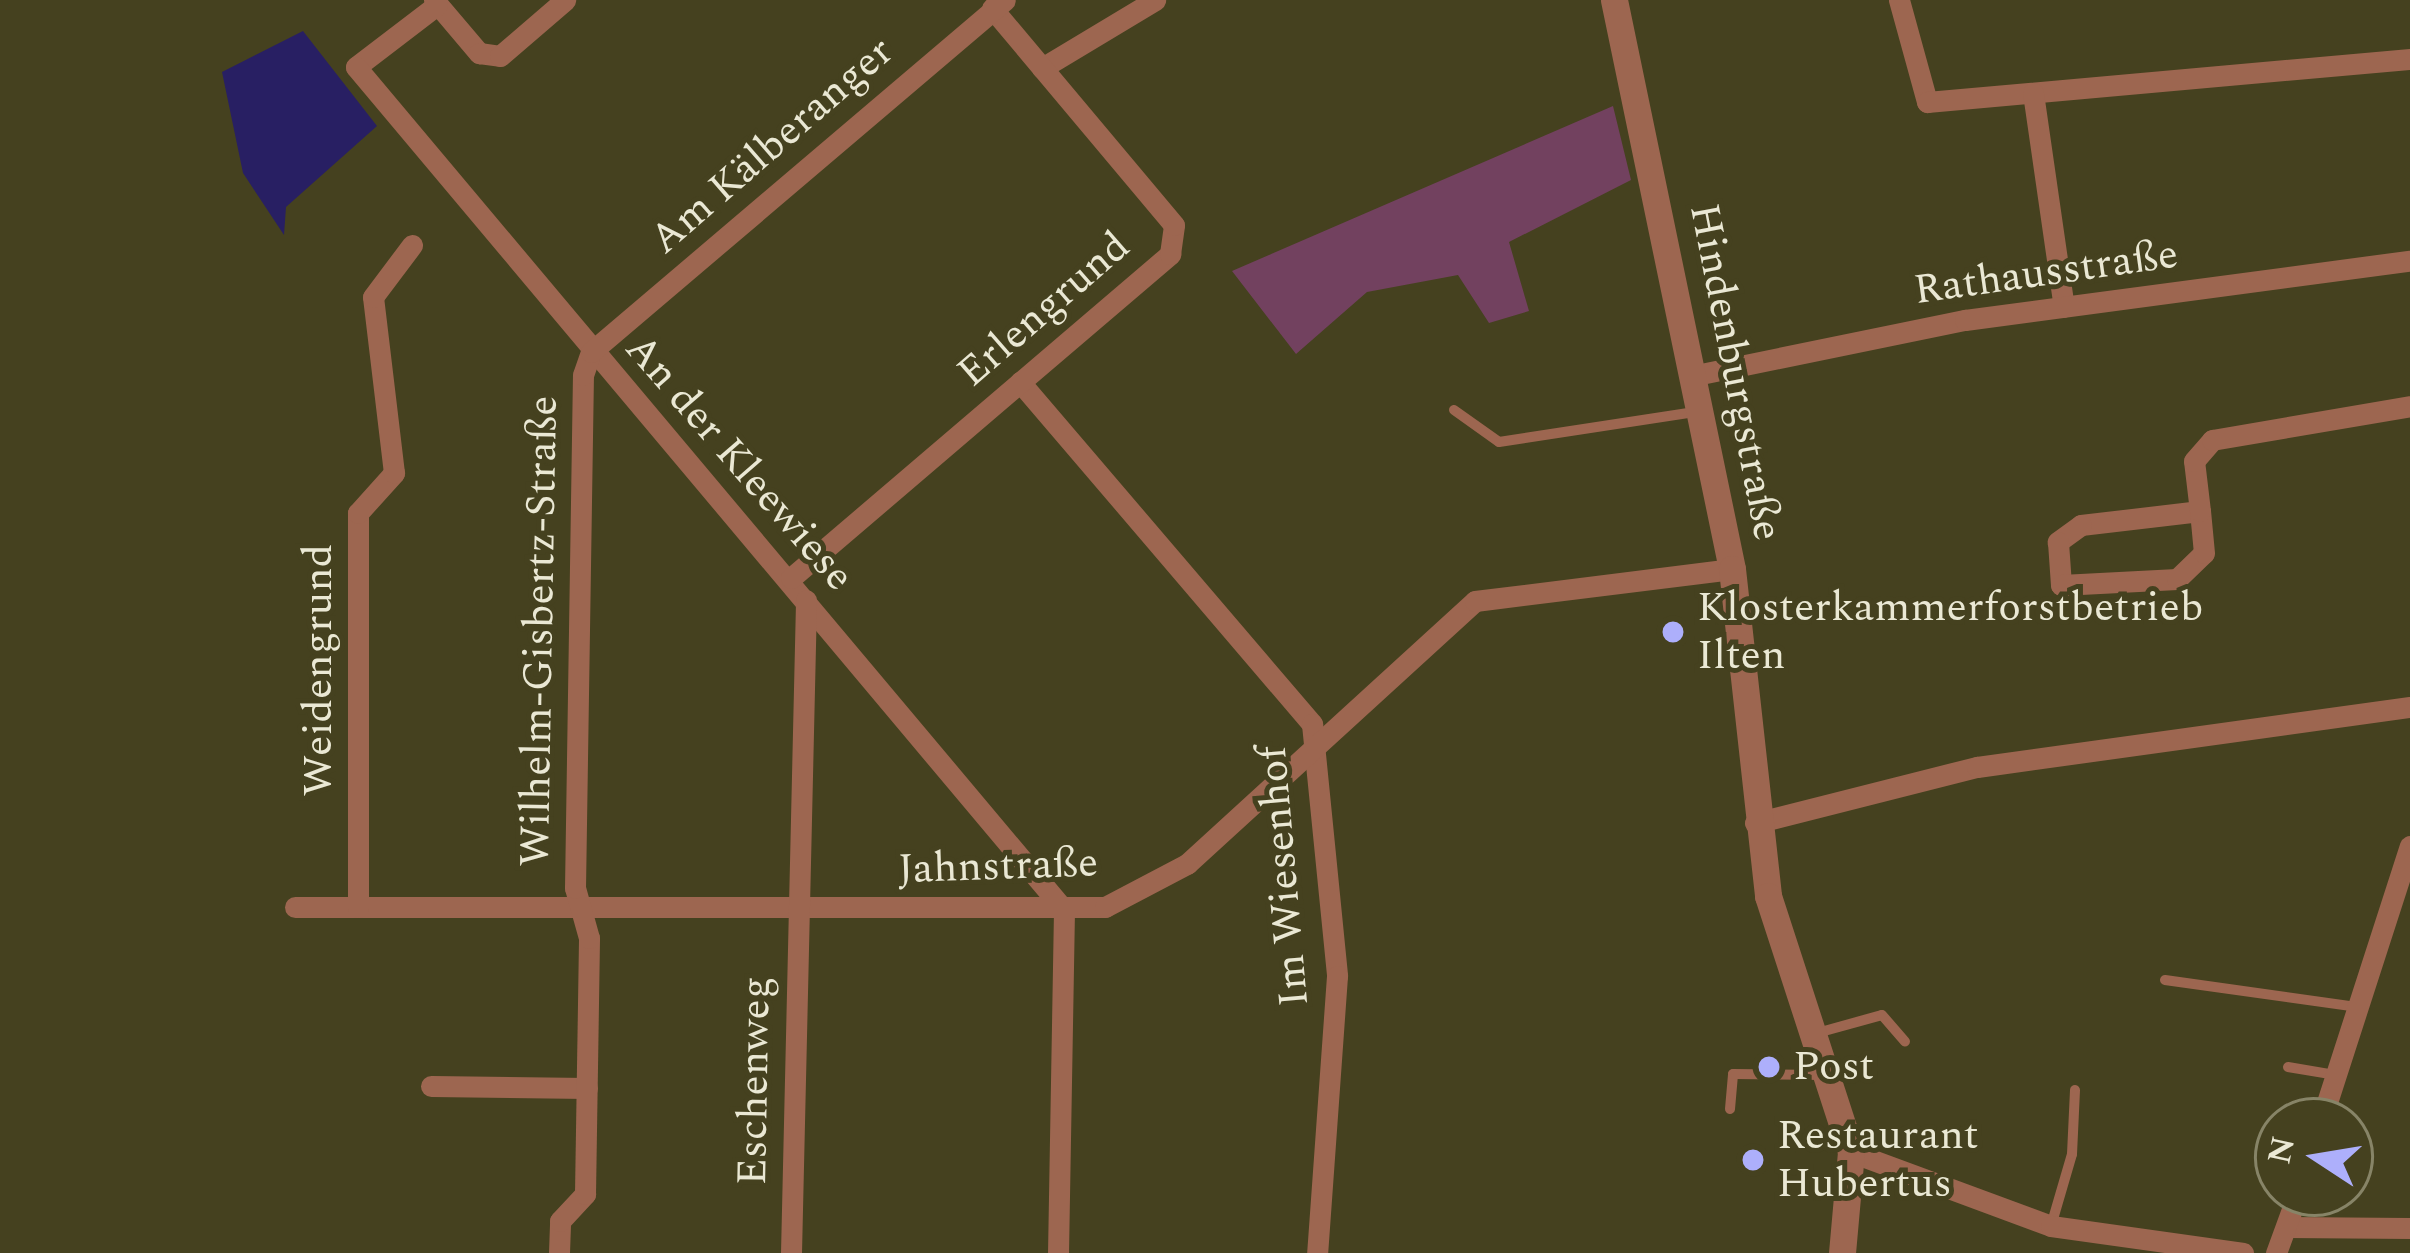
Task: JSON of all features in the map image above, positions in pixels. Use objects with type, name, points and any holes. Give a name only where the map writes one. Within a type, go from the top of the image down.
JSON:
[{"type":"street","points":[[435,2],[479,53],[500,56],[565,0]]},
{"type":"street","points":[[1042,68],[1155,0]]},
{"type":"street","name":"Hindenburgstraße","points":[[1614,0],[1696,375],[1732,569],[1755,823],[1851,1153],[1842,1253]]},
{"type":"street","points":[[1900,0],[1927,102],[2410,59]]},
{"type":"street","name":"An der Kleewiese","points":[[435,2],[356,67],[591,352],[791,578],[1064,910]]},
{"type":"street","name":"Erlengrund","points":[[791,578],[1170,254],[1174,226],[1042,68],[998,4]]},
{"type":"street","name":"Am Kälberanger","points":[[591,352],[998,4]]},
{"type":"street","points":[[2033,93],[2064,308]]},
{"type":"street","name":"Weidengrund","points":[[358,908],[358,513],[394,473],[373,297],[412,245]]},
{"type":"street","name":"Rathausstraße","points":[[1696,375],[2064,308],[2410,261]]},
{"type":"street","name":"Wilhelm-Gisbertz-Straße","points":[[559,1253],[560,1221],[585,1194],[581,911],[591,352]]},
{"type":"street","name":"Im Wiesenhof","points":[[1020,382],[1312,724],[1337,976],[1317,1253]]},
{"type":"street","points":[[2200,511],[2081,525],[2058,542],[2061,585],[2177,579],[2204,553],[2200,511],[2194,461],[2212,440],[2410,406]]},
{"type":"street","name":"Jahnstraße","points":[[295,907],[581,911],[1105,907],[1160,883],[1312,742],[1475,601],[1732,569]]},
{"type":"street","name":"Eschenweg","points":[[791,1253],[806,600]]},
{"type":"street","points":[[1755,823],[1978,767],[2410,707]]},
{"type":"street","points":[[2329,1097],[2410,846]]},
{"type":"street","points":[[1058,1253],[1064,910]]},
{"type":"street","points":[[430,1086],[586,1088]]},
{"type":"street","points":[[1851,1153],[2051,1226],[2243,1253]]},
{"type":"street","points":[[2276,1253],[2290,1217]]},
{"type":"street","points":[[2287,1227],[2410,1228]]},
{"type":"lane","points":[[1454,410],[1499,442],[1703,411]]},
{"type":"lane","points":[[2165,980],[2358,1007]]},
{"type":"lane","points":[[1817,1033],[1882,1015],[1905,1041]]},
{"type":"lane","points":[[2288,1067],[2336,1075]]},
{"type":"lane","points":[[1730,1109],[1732,1074],[1832,1075]]},
{"type":"lane","points":[[2051,1226],[2072,1154],[2075,1090]]},
{"type":"shaded area","points":[[303,31],[377,126],[286,207],[284,235],[243,173],[222,72]]},
{"type":"shaded area","points":[[1613,106],[1631,180],[1509,242],[1529,311],[1489,323],[1458,275],[1367,292],[1296,354],[1232,271]]},
{"type":"place","name":"Klosterkammerforstbetrieb Ilten","points":[[1673,632]]},
{"type":"place","name":"Post","points":[[1769,1067]]},
{"type":"place","name":"Restaurant Hubertus","points":[[1753,1160]]}]
